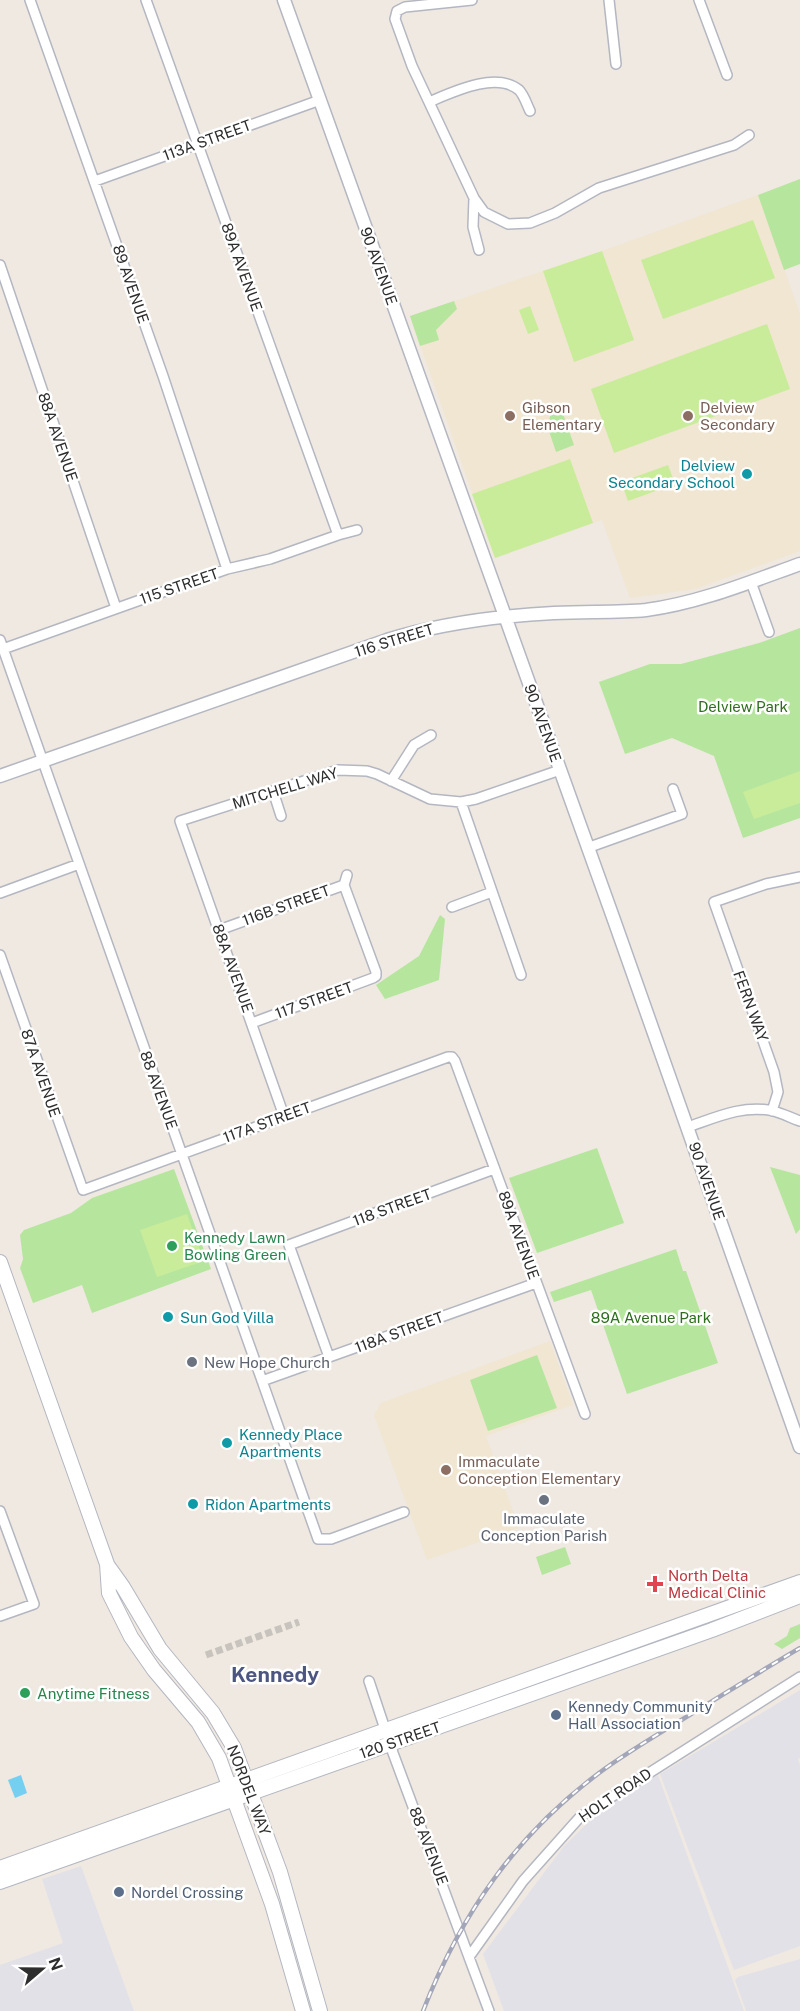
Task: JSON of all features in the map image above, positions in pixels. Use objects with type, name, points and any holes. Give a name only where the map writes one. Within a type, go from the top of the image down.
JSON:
[{"type":"main road","name":"NORDEL WAY","points":[[0,1262],[107,1564],[160,1649],[205,1701],[234,1748],[280,1872],[320,2011]]},
{"type":"main road","name":"NORDEL WAY","points":[[107,1564],[109,1593],[126,1627],[154,1670],[202,1728],[219,1758],[272,1904],[303,2011]]},
{"type":"main road","name":"120 STREET","points":[[249,1786],[385,1729],[800,1582]]},
{"type":"main road","name":"120 STREET","points":[[0,1882],[232,1792],[390,1743],[714,1629],[800,1596]]},
{"type":"main road","points":[[560,1684],[561,1674],[609,1657],[622,1646]]},
{"type":"main road","name":"120 STREET","points":[[0,1868],[93,1834],[232,1792]]},
{"type":"main road","points":[[59,1861],[63,1854],[87,1844],[93,1834]]},
{"type":"street","name":"89 AVENUE","points":[[30,0],[95,181],[227,569]]},
{"type":"street","name":"89A AVENUE","points":[[146,0],[338,535]]},
{"type":"street","name":"90 AVENUE","points":[[284,0],[688,1127],[800,1447]]},
{"type":"street","points":[[472,0],[399,8],[395,19],[412,66],[474,198],[484,212],[508,224],[530,223],[555,213],[599,188],[734,145],[749,135]]},
{"type":"street","points":[[609,0],[616,64]]},
{"type":"street","points":[[699,0],[727,75]]},
{"type":"street","points":[[429,102],[463,88],[500,81],[520,91],[530,111]]},
{"type":"street","name":"113A STREET","points":[[95,181],[320,100]]},
{"type":"street","points":[[474,198],[473,227],[479,250]]},
{"type":"street","name":"88A AVENUE","points":[[0,265],[116,608]]},
{"type":"street","name":"115 STREET","points":[[2,645],[227,569],[270,559],[357,530]]},
{"type":"street","name":"116 STREET","points":[[0,776],[421,630],[456,622],[505,617],[646,610],[703,598],[800,564]]},
{"type":"street","points":[[751,582],[769,632]]},
{"type":"street","name":"88 AVENUE","points":[[2,645],[318,1539],[331,1539],[404,1512]]},
{"type":"street","points":[[391,781],[414,745],[431,735]]},
{"type":"street","name":"MITCHELL WAY","points":[[180,821],[324,774],[347,769],[367,771],[430,799],[460,802],[476,799],[560,771]]},
{"type":"street","points":[[587,848],[682,814],[673,789]]},
{"type":"street","points":[[273,791],[281,816]]},
{"type":"street","points":[[460,802],[521,975]]},
{"type":"street","name":"88A AVENUE","points":[[180,821],[284,1116]]},
{"type":"street","points":[[0,893],[79,864]]},
{"type":"street","name":"116B STREET","points":[[219,930],[344,885],[347,875]]},
{"type":"street","name":"FERN WAY","points":[[772,1111],[778,1092],[774,1072],[714,902],[766,884],[800,877]]},
{"type":"street","name":"117 STREET","points":[[252,1023],[375,976],[376,972],[344,885]]},
{"type":"street","points":[[452,907],[492,892]]},
{"type":"street","name":"87A AVENUE","points":[[0,956],[83,1190]]},
{"type":"street","name":"89A AVENUE","points":[[452,1057],[585,1414]]},
{"type":"street","name":"117A STREET","points":[[83,1190],[452,1057]]},
{"type":"street","points":[[688,1127],[734,1112],[753,1109],[772,1111],[800,1121]]},
{"type":"street","name":"118 STREET","points":[[329,1358],[289,1245],[494,1169]]},
{"type":"street","name":"118A STREET","points":[[262,1382],[536,1283]]},
{"type":"street","points":[[0,1510],[34,1604],[0,1616]]},
{"type":"street","name":"HOLT ROAD","points":[[469,1957],[523,1881],[580,1817],[800,1677]]},
{"type":"street","name":"88 AVENUE","points":[[369,1681],[489,2011]]},
{"type":"shaded area","name":"Delview Secondary","points":[[758,195],[800,314],[800,551],[695,589],[630,598],[602,520],[495,558],[410,316]]},
{"type":"shaded area","name":"Immaculate Conception Elementary","points":[[550,1341],[573,1405],[486,1436],[519,1528],[427,1560],[374,1415],[381,1403]]},
{"type":"shaded area","points":[[800,1690],[800,1758],[798,1759],[800,1765],[800,1946],[734,1970],[660,1774]]},
{"type":"shaded area","points":[[658,1775],[744,2011],[504,2011],[483,1954],[564,1846],[601,1810]]},
{"type":"shaded area","points":[[81,1866],[134,2011],[0,2011],[0,1965],[63,1943],[42,1879]]},
{"type":"shaded area","points":[[800,1959],[800,2011],[746,2011],[735,1980],[738,1977]]},
{"type":"green space","points":[[800,179],[800,264],[784,270],[758,195]]},
{"type":"green space","points":[[753,220],[775,278],[663,319],[641,260]]},
{"type":"green space","points":[[602,251],[634,340],[574,362],[543,271]]},
{"type":"green space","points":[[454,301],[457,309],[436,330],[439,340],[420,346],[410,316]]},
{"type":"green space","points":[[530,306],[539,330],[528,334],[519,310]]},
{"type":"green space","points":[[767,324],[790,389],[614,453],[591,389]]},
{"type":"green space","points":[[562,411],[574,445],[556,452],[548,428],[550,416]]},
{"type":"green space","points":[[570,459],[593,523],[495,558],[472,494]]},
{"type":"green space","points":[[668,465],[675,484],[628,501],[621,482]]},
{"type":"green space","name":"Delview Park","points":[[800,628],[800,818],[743,838],[714,756],[672,738],[625,754],[599,682],[650,664],[681,664],[759,643]]},
{"type":"green space","points":[[800,771],[800,803],[754,819],[743,792]]},
{"type":"green space","points":[[440,915],[445,919],[439,980],[385,999],[376,985],[419,956]]},
{"type":"green space","points":[[597,1148],[624,1223],[537,1253],[509,1178]]},
{"type":"green space","points":[[770,1167],[800,1175],[800,1229],[796,1234]]},
{"type":"green space","points":[[174,1169],[211,1269],[92,1313],[82,1285],[33,1303],[20,1268],[23,1259],[20,1235],[24,1230],[71,1213],[92,1198]]},
{"type":"green space","name":"Kennedy Lawn Bowling Green","points":[[187,1214],[204,1261],[157,1277],[140,1230]]},
{"type":"green space","name":"89A Avenue Park","points":[[676,1249],[718,1363],[627,1394],[591,1290],[554,1302],[550,1292]]},
{"type":"green space","points":[[537,1355],[557,1408],[488,1431],[470,1380]]},
{"type":"green space","points":[[565,1547],[571,1564],[542,1575],[536,1557]]},
{"type":"green space","points":[[800,1624],[800,1638],[782,1649],[774,1644],[787,1636],[790,1628]]},
{"type":"water","points":[[21,1775],[27,1793],[15,1798],[8,1780]]},
{"type":"tunnel","points":[[206,1655],[299,1622]]},
{"type":"railway","points":[[423,2011],[438,1976],[473,1910],[516,1850],[541,1823],[599,1773],[651,1738],[800,1648]]},
{"type":"place","name":"Gibson Elementary","points":[[510,416]]},
{"type":"place","name":"Delview Secondary","points":[[688,416]]},
{"type":"place","name":"Delview Secondary School","points":[[747,474]]},
{"type":"place","name":"Kennedy Lawn Bowling Green","points":[[172,1246]]},
{"type":"place","name":"Sun God Villa","points":[[168,1317]]},
{"type":"place","name":"New Hope Church","points":[[192,1362]]},
{"type":"place","name":"Kennedy Place Apartments","points":[[227,1443]]},
{"type":"place","name":"Immaculate Conception Elementary","points":[[446,1470]]},
{"type":"place","name":"Immaculate Conception Parish","points":[[544,1500]]},
{"type":"place","name":"Ridon Apartments","points":[[193,1504]]},
{"type":"place","name":"North Delta Medical Clinic","points":[[655,1584]]},
{"type":"place","name":"Anytime Fitness","points":[[25,1693]]},
{"type":"place","name":"Kennedy Community Hall Association","points":[[556,1715]]},
{"type":"place","name":"Nordel Crossing","points":[[119,1892]]},
{"type":"district","name":"Kennedy","points":[[275,1674]]}]
